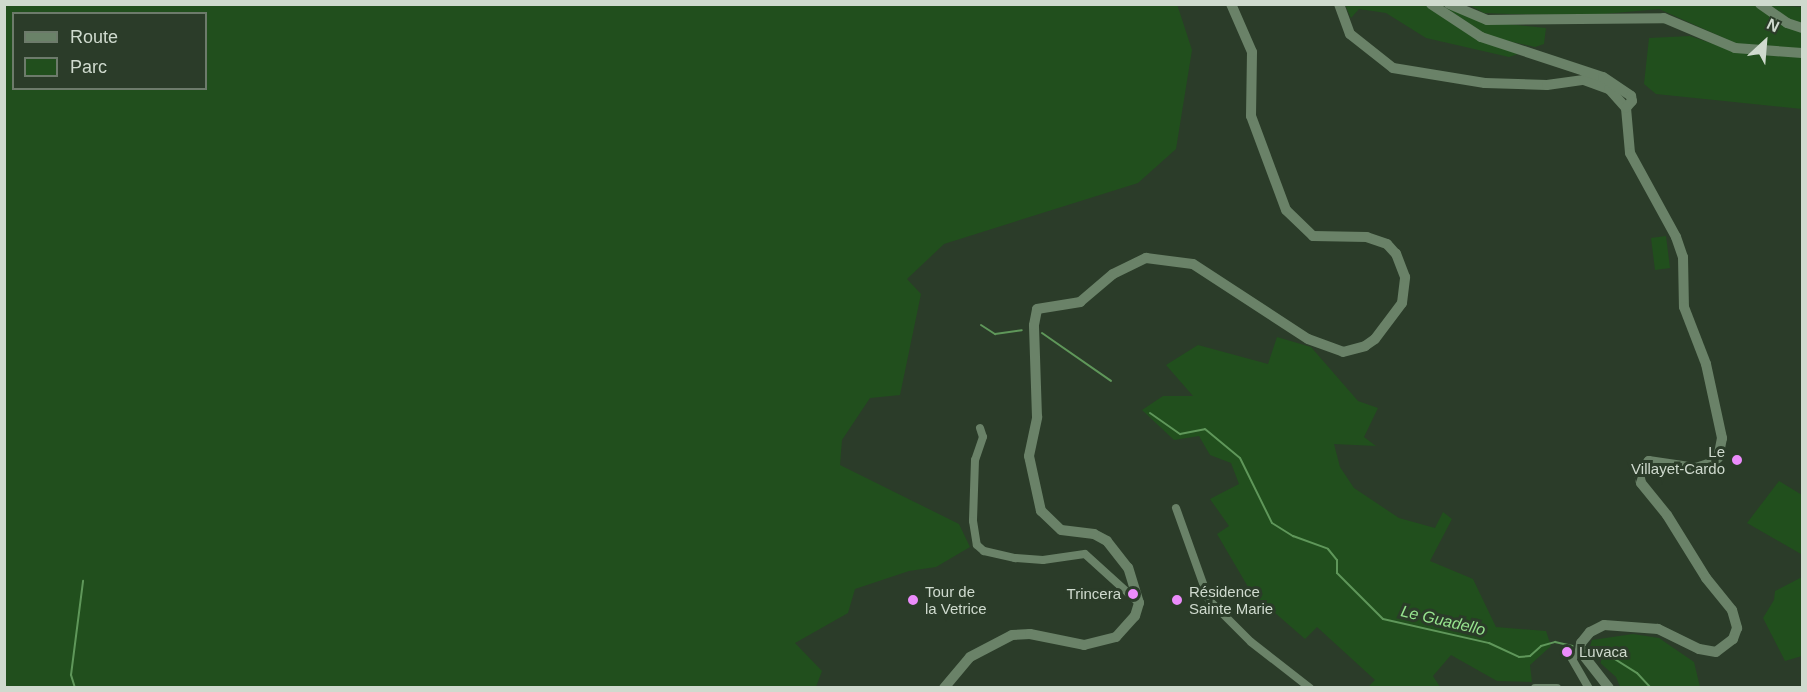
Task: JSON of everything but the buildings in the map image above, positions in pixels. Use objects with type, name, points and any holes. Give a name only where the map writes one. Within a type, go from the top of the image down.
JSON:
[{"type":"street","points":[[944,687],[970,657],[1012,635],[1030,634],[1084,645],[1116,637],[1135,616],[1139,603],[1128,568],[1107,541],[1094,534],[1061,530],[1041,511],[1029,456],[1037,417],[1034,325],[1037,309],[1080,302],[1129,264],[1146,258],[1170,258],[1210,272],[1288,327],[1343,352],[1353,351],[1375,339],[1402,303],[1406,290],[1396,254],[1387,244],[1367,237],[1313,236],[1287,210],[1251,116],[1252,52],[1231,4]]},
{"type":"street","points":[[1339,4],[1350,34],[1393,68],[1485,83],[1547,86],[1584,80],[1609,89],[1626,108],[1630,153],[1676,237],[1683,257],[1684,307],[1706,364],[1722,438],[1718,458],[1711,463],[1696,468],[1649,461],[1639,473],[1641,483],[1668,515],[1706,578],[1732,610],[1737,628],[1733,639],[1716,652],[1699,649],[1658,629],[1604,625],[1590,632],[1581,643],[1580,651],[1572,659],[1589,687]]},
{"type":"street","points":[[1431,4],[1481,36],[1604,77],[1631,96],[1632,101],[1626,108]]},
{"type":"street","points":[[1449,4],[1487,20],[1665,18],[1735,48],[1803,53]]},
{"type":"street","points":[[1760,4],[1787,23],[1803,28]]},
{"type":"street","points":[[980,428],[984,437],[975,460],[973,521],[977,545],[984,551],[1016,558],[1054,559],[1085,554],[1139,603]]},
{"type":"street","points":[[1176,508],[1209,600],[1251,642],[1310,687]]},
{"type":"street","points":[[1580,651],[1609,687]]},
{"type":"street","points":[[1535,687],[1557,687]]},
{"type":"green space","points":[[1177,4],[1192,50],[1176,149],[1138,183],[944,244],[907,279],[921,294],[900,395],[870,398],[842,440],[840,465],[959,524],[970,547],[936,567],[909,571],[855,589],[848,613],[795,643],[822,671],[816,687],[5,687],[5,5]]},
{"type":"green space","points":[[1345,5],[1426,5],[1487,43],[1521,53],[1509,57],[1426,38],[1386,13],[1359,9],[1351,18]]},
{"type":"green space","points":[[1441,5],[1479,21],[1546,28],[1544,44],[1535,47],[1490,37]]},
{"type":"green space","points":[[1469,5],[1755,5],[1802,31],[1802,50],[1742,46],[1659,9],[1593,15],[1510,14],[1484,13]]},
{"type":"green space","points":[[1767,5],[1802,7],[1802,23],[1787,18]]},
{"type":"green space","points":[[1690,36],[1737,52],[1802,55],[1802,109],[1656,94],[1644,84],[1649,38]]},
{"type":"green space","points":[[1666,236],[1670,268],[1655,270],[1651,238]]},
{"type":"green space","points":[[1277,337],[1311,347],[1358,401],[1378,408],[1364,437],[1376,446],[1334,444],[1340,467],[1354,488],[1399,518],[1435,528],[1443,512],[1452,519],[1430,561],[1473,579],[1496,627],[1546,631],[1551,646],[1530,665],[1532,682],[1497,681],[1451,655],[1433,676],[1440,687],[1368,687],[1375,680],[1317,627],[1305,639],[1251,592],[1217,534],[1229,526],[1210,499],[1239,484],[1231,463],[1210,455],[1199,436],[1174,440],[1142,410],[1163,396],[1193,396],[1166,365],[1198,345],[1268,364]]},
{"type":"green space","points":[[1779,481],[1802,495],[1801,554],[1747,523]]},
{"type":"green space","points":[[1802,577],[1802,656],[1785,661],[1763,618],[1774,600],[1775,591]]},
{"type":"green space","points":[[1633,634],[1659,638],[1694,662],[1700,687],[1620,687],[1616,677],[1588,652],[1592,640]]},
{"type":"waterway","name":"Le Guadello","points":[[981,325],[995,334],[1022,330]]},
{"type":"waterway","name":"Le Guadello","points":[[1042,333],[1111,381]]},
{"type":"waterway","name":"Le Guadello","points":[[1150,413],[1180,434],[1205,429],[1240,458],[1272,523],[1293,536],[1328,549],[1337,560],[1337,573],[1383,619],[1489,643],[1519,657],[1530,656],[1541,646],[1555,642],[1573,646]]},
{"type":"waterway","points":[[75,688],[71,675],[83,581]]},
{"type":"waterway","name":"Le Guadello","points":[[1586,648],[1602,651],[1637,673],[1651,688]]},
{"type":"place","name":"Le Villayet-Cardo","points":[[1737,460]]},
{"type":"place","name":"Trincera","points":[[1133,594]]},
{"type":"place","name":"Tour de la Vetrice","points":[[913,600]]},
{"type":"place","name":"Résidence Sainte Marie","points":[[1177,600]]},
{"type":"place","name":"Luvaca","points":[[1567,652]]}]
